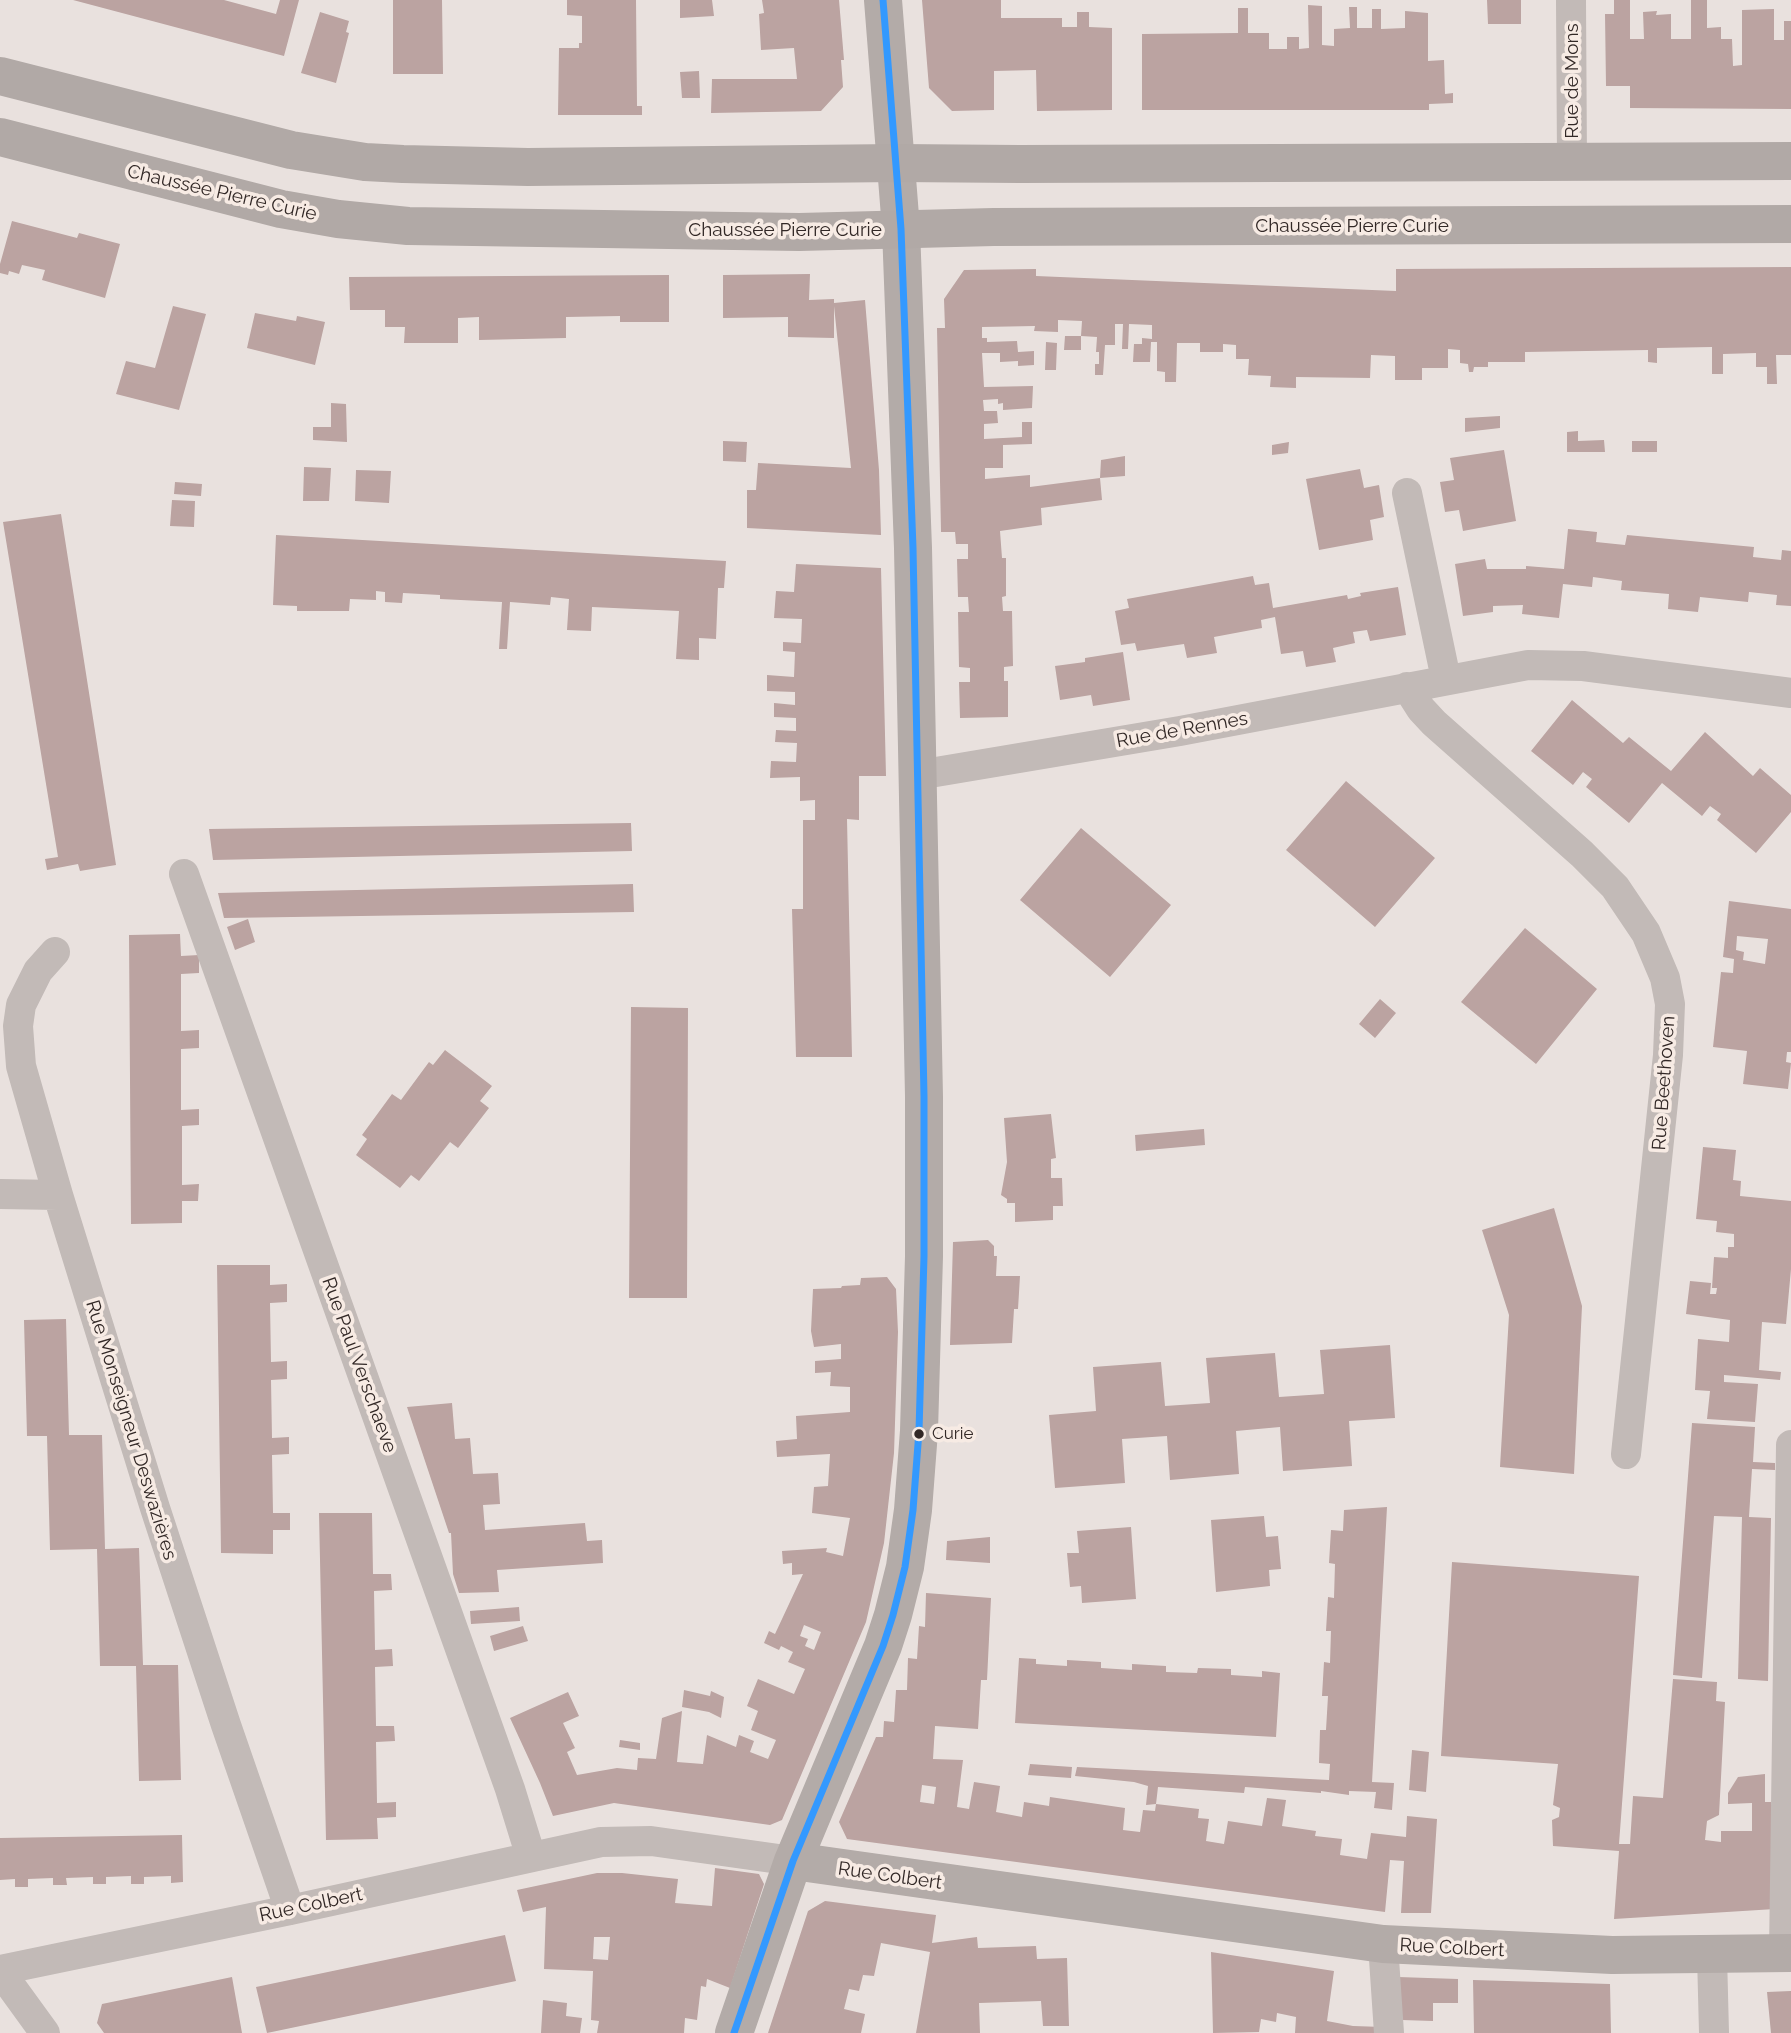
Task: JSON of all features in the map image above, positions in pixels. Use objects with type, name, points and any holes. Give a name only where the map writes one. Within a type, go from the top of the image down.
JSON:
[{"type":"main road","points":[[0,76],[291,150],[365,162],[444,166],[1791,161]]},
{"type":"main road","name":"Chaussée Pierre Curie","points":[[0,137],[281,209],[361,222],[408,226],[785,232],[1791,224]]},
{"type":"street","points":[[734,2033],[793,1861],[883,1646],[905,1567],[913,1510],[922,1387],[924,1256],[924,1084],[918,775],[901,229],[883,0]]},
{"type":"street","name":"Rue de Mons","points":[[1572,0],[1572,162]]},
{"type":"street","points":[[1407,493],[1446,679]]},
{"type":"street","name":"Rue de Rennes","points":[[918,775],[1180,731],[1528,665],[1583,666],[1790,693]]},
{"type":"street","name":"Rue Beethoven","points":[[1407,687],[1420,709],[1434,723],[1582,854],[1615,887],[1646,933],[1665,978],[1670,1004],[1668,1055],[1626,1454]]},
{"type":"street","name":"Rue Paul Verschaeve","points":[[184,874],[510,1789],[531,1857]]},
{"type":"street","name":"Rue Monseigneur Deswazières","points":[[55,952],[28,987],[21,1005],[18,1026],[21,1066],[58,1195],[188,1610],[290,1910]]},
{"type":"street","points":[[0,1194],[58,1195]]},
{"type":"street","points":[[1787,1953],[1791,1445]]},
{"type":"street","name":"Rue Colbert","points":[[0,1970],[601,1842],[626,1840],[677,1843],[1383,1944],[1497,1951],[1712,1955],[1787,1953]]},
{"type":"street","points":[[1383,1944],[1390,2033]]},
{"type":"street","points":[[1712,1955],[1714,2033]]},
{"type":"street","points":[[0,1970],[44,2033]]},
{"type":"building","points":[[73,0],[224,0],[276,14],[280,0],[299,0],[284,56]]},
{"type":"building","points":[[393,0],[442,0],[443,74],[393,74]]},
{"type":"building","points":[[567,0],[636,0],[637,106],[642,106],[642,115],[558,115],[559,48],[579,48],[579,43],[582,43],[582,16],[567,15]]},
{"type":"building","points":[[680,0],[712,0],[714,16],[680,18]]},
{"type":"building","points":[[762,0],[839,0],[844,60],[841,60],[843,87],[821,111],[711,113],[712,79],[797,79],[794,48],[761,50],[759,14],[764,13]]},
{"type":"building","points":[[922,0],[1001,0],[1001,18],[1062,18],[1062,27],[1077,27],[1077,12],[1089,12],[1089,27],[1112,28],[1112,110],[1037,111],[1036,70],[994,71],[994,110],[952,111],[929,88]]},
{"type":"building","points":[[1487,0],[1521,0],[1521,24],[1488,24]]},
{"type":"building","points":[[1614,0],[1630,0],[1630,39],[1644,39],[1643,12],[1657,11],[1656,15],[1671,14],[1671,39],[1691,39],[1691,0],[1707,0],[1707,28],[1721,27],[1721,39],[1732,39],[1733,66],[1742,65],[1742,10],[1774,9],[1774,40],[1784,40],[1784,21],[1791,21],[1791,109],[1630,108],[1630,86],[1606,86],[1605,14],[1614,14]]},
{"type":"building","points":[[1308,5],[1322,6],[1322,45],[1334,46],[1334,29],[1350,28],[1349,7],[1357,7],[1357,28],[1372,28],[1372,9],[1381,9],[1381,29],[1405,28],[1405,11],[1428,13],[1428,61],[1444,60],[1445,94],[1453,93],[1453,103],[1429,104],[1429,110],[1142,110],[1142,34],[1238,33],[1238,8],[1248,8],[1248,33],[1269,33],[1269,49],[1287,49],[1287,37],[1299,37],[1299,49],[1309,48]]},
{"type":"building","points":[[320,12],[349,21],[346,32],[349,33],[336,83],[301,73]]},
{"type":"building","points":[[699,71],[700,98],[682,98],[680,72]]},
{"type":"building","points":[[12,221],[77,238],[79,233],[120,244],[105,298],[42,280],[45,270],[22,265],[19,274],[9,271],[8,275],[0,273]]},
{"type":"building","points":[[1791,267],[1791,355],[1776,355],[1777,384],[1767,384],[1767,367],[1756,367],[1756,353],[1723,354],[1723,374],[1712,374],[1712,347],[1657,348],[1657,363],[1648,362],[1648,350],[1525,352],[1525,362],[1488,362],[1488,367],[1474,367],[1473,372],[1469,372],[1468,364],[1460,363],[1460,350],[1448,349],[1448,368],[1422,368],[1422,380],[1395,380],[1395,356],[1371,355],[1370,378],[1296,377],[1296,388],[1270,387],[1271,376],[1248,375],[1249,359],[1236,359],[1236,345],[1223,344],[1223,352],[1200,352],[1200,343],[1177,343],[1176,382],[1165,382],[1165,372],[1157,371],[1157,342],[1151,342],[1150,362],[1133,362],[1134,344],[1142,344],[1142,338],[1152,339],[1152,325],[1129,324],[1128,349],[1122,349],[1123,324],[1115,324],[1115,345],[1105,345],[1103,375],[1095,375],[1095,364],[1099,364],[1099,352],[1096,352],[1097,337],[1081,336],[1082,321],[1058,320],[1058,332],[1034,331],[1035,326],[982,327],[982,338],[987,338],[987,342],[1017,341],[1018,352],[1034,351],[1034,365],[1018,366],[1018,361],[1000,362],[1000,353],[982,353],[984,387],[1033,386],[1032,408],[1003,410],[1003,403],[998,404],[998,399],[983,400],[984,411],[997,411],[998,423],[984,424],[984,439],[1022,437],[1022,422],[1032,422],[1032,444],[1003,445],[1003,468],[985,468],[985,479],[1030,475],[1030,487],[1100,478],[1102,500],[1041,508],[1042,525],[1000,531],[1002,558],[1006,558],[1006,596],[1002,597],[1003,611],[1012,611],[1013,666],[1004,667],[1004,681],[1008,681],[1008,717],[960,718],[959,682],[970,682],[970,668],[959,667],[958,612],[969,612],[968,597],[958,597],[957,559],[968,559],[968,544],[956,544],[955,532],[941,532],[937,328],[945,328],[944,299],[964,270],[1036,269],[1036,276],[1396,291],[1396,269]]},
{"type":"building","points":[[810,274],[809,300],[834,299],[834,303],[865,300],[879,470],[881,535],[747,528],[747,490],[756,490],[758,463],[851,468],[834,306],[834,338],[788,337],[788,317],[723,318],[723,275]]},
{"type":"building","points":[[669,275],[669,322],[620,322],[620,316],[566,317],[566,338],[479,340],[479,317],[458,318],[458,343],[404,343],[405,327],[385,327],[385,310],[350,310],[349,277]]},
{"type":"building","points":[[173,306],[206,314],[179,410],[116,394],[126,361],[155,368]]},
{"type":"building","points":[[255,313],[296,321],[297,316],[325,322],[315,365],[247,348]]},
{"type":"building","points":[[1065,336],[1081,336],[1081,350],[1064,350]]},
{"type":"building","points":[[1046,342],[1057,343],[1056,370],[1045,370]]},
{"type":"building","points":[[331,403],[346,404],[347,442],[313,440],[313,427],[331,427]]},
{"type":"building","points":[[1500,416],[1500,428],[1465,432],[1465,418]]},
{"type":"building","points":[[1578,431],[1578,441],[1604,440],[1605,452],[1567,452],[1567,432]]},
{"type":"building","points":[[723,441],[747,442],[746,462],[723,461]]},
{"type":"building","points":[[1632,441],[1657,441],[1657,452],[1632,452]]},
{"type":"building","points":[[1289,442],[1288,453],[1272,455],[1272,445]]},
{"type":"building","points":[[1504,450],[1516,521],[1463,531],[1459,510],[1445,512],[1440,482],[1454,480],[1450,458]]},
{"type":"building","points":[[1125,456],[1125,476],[1100,478],[1101,460]]},
{"type":"building","points":[[304,467],[331,468],[329,501],[303,501]]},
{"type":"building","points":[[1360,469],[1364,488],[1379,485],[1384,517],[1370,520],[1373,540],[1319,550],[1306,479]]},
{"type":"building","points":[[356,470],[391,471],[389,503],[355,501]]},
{"type":"building","points":[[175,482],[202,484],[201,496],[174,494]]},
{"type":"building","points":[[172,500],[195,501],[194,527],[170,526]]},
{"type":"building","points":[[61,514],[116,865],[80,871],[78,864],[47,870],[45,859],[58,857],[3,522]]},
{"type":"building","points":[[1568,529],[1597,532],[1596,542],[1625,545],[1627,535],[1754,547],[1753,557],[1781,560],[1782,550],[1791,551],[1791,606],[1776,605],[1777,595],[1749,592],[1748,602],[1700,597],[1698,612],[1668,609],[1669,594],[1621,590],[1622,581],[1593,577],[1592,587],[1563,584],[1559,618],[1522,614],[1523,605],[1493,606],[1493,612],[1463,616],[1455,564],[1485,559],[1487,569],[1526,569],[1526,566],[1564,569]]},
{"type":"building","points":[[276,535],[726,561],[724,588],[718,588],[716,639],[699,638],[699,660],[676,659],[679,611],[592,607],[591,631],[567,630],[569,599],[551,597],[550,605],[510,602],[507,649],[499,649],[502,602],[440,599],[440,595],[403,593],[402,603],[385,602],[385,592],[376,591],[376,600],[350,599],[349,611],[297,611],[297,606],[273,605]]},
{"type":"building","points":[[796,564],[881,568],[886,776],[859,776],[859,820],[847,819],[852,1057],[796,1057],[792,909],[803,909],[803,820],[815,820],[815,800],[800,801],[800,777],[770,778],[771,761],[796,762],[797,743],[775,742],[776,730],[796,731],[796,718],[774,717],[774,703],[795,705],[795,692],[767,691],[767,675],[794,677],[795,652],[783,651],[783,642],[801,643],[802,619],[774,618],[776,591],[794,592]]},
{"type":"building","points":[[1253,576],[1255,585],[1269,583],[1273,608],[1347,595],[1348,599],[1361,596],[1360,593],[1398,587],[1406,635],[1370,641],[1367,630],[1353,632],[1355,643],[1333,648],[1336,662],[1306,667],[1303,651],[1281,654],[1275,617],[1261,620],[1262,628],[1214,637],[1217,653],[1187,658],[1184,644],[1137,651],[1135,643],[1121,645],[1115,611],[1129,608],[1127,599]]},
{"type":"building","points":[[1123,652],[1130,700],[1093,706],[1091,695],[1060,700],[1055,666],[1085,662],[1085,658]]},
{"type":"building","points":[[1572,700],[1623,743],[1629,737],[1671,771],[1705,732],[1753,776],[1760,768],[1791,795],[1791,812],[1756,853],[1717,820],[1721,814],[1710,806],[1702,816],[1662,783],[1629,823],[1586,787],[1592,779],[1583,772],[1573,785],[1531,751]]},
{"type":"building","points":[[1346,781],[1435,858],[1375,927],[1286,850]]},
{"type":"building","points":[[631,823],[632,851],[213,860],[209,829]]},
{"type":"building","points":[[1081,828],[1171,905],[1110,977],[1020,900]]},
{"type":"building","points":[[633,884],[634,912],[224,918],[218,893]]},
{"type":"building","points":[[1729,901],[1791,909],[1791,1052],[1787,1052],[1786,1062],[1791,1063],[1788,1089],[1743,1084],[1747,1051],[1713,1047],[1721,972],[1733,973],[1734,959],[1723,957]],"holes":[[[1737,936],[1768,939],[1765,964],[1743,960],[1744,952],[1736,950]]]},
{"type":"building","points":[[248,919],[255,942],[235,950],[227,927]]},
{"type":"building","points":[[1525,928],[1597,989],[1536,1064],[1461,1002]]},
{"type":"building","points":[[180,934],[181,956],[199,955],[199,973],[181,974],[181,1031],[199,1030],[199,1048],[181,1049],[181,1110],[199,1109],[199,1125],[182,1126],[182,1185],[199,1184],[198,1201],[182,1201],[182,1223],[131,1224],[129,935]]},
{"type":"building","points":[[1380,999],[1396,1013],[1375,1038],[1359,1024]]},
{"type":"building","points":[[631,1007],[688,1008],[687,1298],[629,1298]]},
{"type":"building","points":[[445,1050],[492,1086],[480,1101],[489,1108],[458,1148],[450,1142],[419,1181],[411,1175],[400,1188],[356,1155],[367,1139],[362,1135],[392,1094],[401,1100],[429,1062],[433,1065]]},
{"type":"building","points":[[1051,1114],[1056,1158],[1051,1159],[1051,1178],[1062,1178],[1063,1206],[1053,1206],[1053,1220],[1015,1222],[1015,1203],[1007,1203],[1007,1199],[1001,1195],[1007,1162],[1004,1118]]},
{"type":"building","points":[[1204,1129],[1205,1145],[1136,1151],[1135,1135]]},
{"type":"building","points":[[1703,1147],[1736,1150],[1733,1180],[1741,1181],[1740,1196],[1791,1201],[1791,1269],[1786,1324],[1762,1322],[1759,1370],[1781,1372],[1780,1380],[1724,1375],[1724,1382],[1758,1384],[1755,1422],[1707,1419],[1710,1391],[1695,1390],[1698,1339],[1729,1342],[1730,1320],[1686,1314],[1690,1281],[1711,1283],[1710,1294],[1716,1294],[1717,1288],[1712,1288],[1714,1257],[1728,1258],[1728,1247],[1734,1247],[1734,1234],[1716,1232],[1717,1221],[1696,1219]]},
{"type":"building","points":[[1554,1208],[1582,1306],[1574,1474],[1500,1467],[1509,1315],[1482,1230]]},
{"type":"building","points":[[988,1240],[994,1246],[994,1256],[997,1256],[996,1276],[1020,1276],[1012,1343],[950,1345],[953,1242]]},
{"type":"building","points":[[217,1265],[270,1265],[270,1285],[287,1284],[287,1302],[270,1303],[271,1362],[287,1361],[287,1379],[271,1380],[272,1438],[289,1437],[289,1454],[272,1455],[273,1513],[290,1513],[290,1530],[273,1530],[273,1554],[221,1553]]},
{"type":"building","points":[[887,1277],[896,1289],[898,1332],[894,1453],[884,1543],[866,1622],[782,1820],[770,1825],[614,1803],[553,1816],[510,1718],[568,1692],[579,1716],[563,1723],[575,1748],[567,1752],[577,1775],[617,1768],[637,1770],[638,1758],[656,1759],[662,1718],[682,1711],[677,1762],[703,1764],[707,1735],[736,1747],[739,1735],[754,1741],[750,1752],[768,1759],[776,1740],[751,1730],[758,1711],[747,1706],[758,1679],[794,1694],[805,1669],[788,1662],[793,1652],[781,1646],[779,1650],[764,1643],[769,1631],[775,1634],[803,1574],[792,1575],[792,1563],[783,1564],[782,1551],[827,1548],[826,1552],[843,1556],[850,1518],[812,1513],[814,1487],[828,1486],[830,1454],[777,1457],[776,1441],[797,1439],[796,1416],[850,1412],[850,1387],[830,1386],[831,1372],[815,1373],[815,1361],[841,1359],[841,1344],[814,1347],[811,1331],[813,1289],[860,1285],[861,1278]],"holes":[[[804,1625],[821,1632],[814,1650],[805,1646],[808,1639],[800,1636]]]},
{"type":"building","points":[[66,1319],[69,1435],[102,1435],[105,1549],[139,1548],[143,1665],[178,1665],[181,1780],[139,1781],[136,1666],[100,1666],[97,1549],[50,1550],[47,1436],[27,1436],[24,1320]]},
{"type":"building","points":[[1390,1345],[1395,1418],[1349,1421],[1352,1466],[1283,1471],[1280,1427],[1236,1431],[1239,1474],[1170,1480],[1167,1436],[1122,1439],[1125,1483],[1055,1488],[1049,1415],[1096,1411],[1093,1367],[1161,1362],[1165,1406],[1210,1403],[1206,1358],[1275,1353],[1279,1397],[1324,1394],[1320,1350]]},
{"type":"building","points":[[452,1403],[455,1439],[470,1438],[473,1474],[498,1473],[500,1504],[483,1505],[485,1530],[585,1523],[587,1541],[602,1540],[603,1563],[497,1570],[499,1592],[459,1593],[453,1574],[451,1533],[407,1407]]},
{"type":"building","points":[[1692,1423],[1755,1427],[1753,1462],[1775,1463],[1775,1470],[1752,1469],[1749,1517],[1771,1518],[1768,1681],[1738,1679],[1742,1517],[1714,1516],[1702,1678],[1673,1675]]},
{"type":"building","points":[[1387,1507],[1372,1782],[1394,1783],[1392,1810],[1374,1808],[1376,1792],[1349,1791],[1349,1795],[1245,1787],[1244,1793],[1158,1787],[1156,1804],[1146,1805],[1148,1786],[1075,1776],[1077,1767],[1329,1780],[1330,1764],[1319,1763],[1320,1730],[1326,1730],[1328,1696],[1322,1696],[1324,1662],[1330,1663],[1331,1631],[1326,1631],[1328,1597],[1334,1598],[1335,1564],[1329,1563],[1331,1530],[1343,1531],[1344,1510]]},
{"type":"building","points":[[319,1513],[372,1513],[373,1574],[391,1574],[392,1590],[374,1591],[375,1650],[392,1649],[393,1666],[375,1667],[376,1726],[394,1726],[395,1741],[376,1742],[377,1803],[396,1802],[396,1817],[377,1818],[378,1839],[326,1840]]},
{"type":"building","points":[[1264,1516],[1266,1537],[1278,1536],[1281,1569],[1269,1570],[1270,1586],[1216,1592],[1211,1520]]},
{"type":"building","points":[[1131,1527],[1136,1599],[1082,1603],[1081,1586],[1070,1587],[1067,1553],[1079,1553],[1077,1531]]},
{"type":"building","points":[[990,1537],[990,1563],[946,1560],[947,1541]]},
{"type":"building","points":[[1452,1562],[1639,1576],[1619,1844],[1630,1844],[1633,1796],[1663,1798],[1673,1679],[1717,1682],[1716,1701],[1725,1702],[1719,1815],[1707,1821],[1705,1840],[1721,1842],[1721,1831],[1752,1831],[1752,1803],[1728,1804],[1728,1793],[1738,1777],[1765,1774],[1765,1802],[1771,1802],[1775,1909],[1614,1919],[1619,1851],[1553,1846],[1552,1820],[1559,1817],[1560,1808],[1553,1805],[1558,1764],[1441,1756]]},
{"type":"building","points":[[926,1593],[991,1598],[987,1680],[981,1680],[978,1729],[935,1726],[933,1759],[963,1760],[957,1807],[969,1809],[974,1782],[1000,1786],[996,1812],[1022,1817],[1024,1802],[1049,1806],[1050,1797],[1125,1808],[1123,1830],[1140,1832],[1143,1810],[1155,1811],[1156,1804],[1199,1809],[1198,1818],[1209,1819],[1206,1841],[1224,1844],[1228,1821],[1262,1826],[1267,1798],[1286,1800],[1282,1826],[1316,1831],[1315,1836],[1342,1839],[1340,1855],[1367,1859],[1371,1833],[1406,1837],[1407,1816],[1437,1819],[1431,1913],[1401,1913],[1404,1861],[1390,1860],[1385,1912],[847,1839],[839,1822],[876,1737],[883,1737],[884,1721],[894,1722],[896,1690],[907,1690],[908,1658],[917,1659],[919,1626],[925,1627]],"holes":[[[922,1785],[936,1787],[934,1804],[920,1802]]]},
{"type":"building","points":[[519,1607],[520,1621],[471,1624],[470,1611]]},
{"type":"building","points":[[523,1626],[528,1641],[494,1651],[490,1636]]},
{"type":"building","points":[[1019,1658],[1036,1659],[1036,1664],[1067,1666],[1067,1660],[1101,1662],[1101,1668],[1132,1670],[1132,1664],[1166,1666],[1166,1672],[1197,1673],[1198,1668],[1231,1669],[1231,1675],[1262,1677],[1262,1671],[1280,1673],[1276,1737],[1015,1723]]},
{"type":"building","points":[[684,1690],[710,1696],[711,1691],[724,1697],[721,1718],[709,1712],[682,1707]]},
{"type":"building","points":[[620,1740],[640,1743],[640,1750],[619,1747]]},
{"type":"building","points":[[1412,1750],[1429,1752],[1426,1792],[1409,1790]]},
{"type":"building","points":[[1030,1764],[1072,1767],[1071,1778],[1028,1775]]},
{"type":"building","points":[[182,1835],[183,1882],[171,1883],[171,1876],[144,1877],[144,1884],[131,1884],[131,1876],[106,1877],[106,1884],[93,1884],[93,1877],[66,1878],[67,1885],[53,1885],[53,1878],[28,1879],[28,1887],[15,1887],[15,1879],[0,1880],[0,1838]]},
{"type":"building","points":[[715,1868],[759,1874],[764,1884],[730,1988],[707,1979],[706,1987],[701,1986],[697,2020],[685,2018],[684,2033],[597,2033],[599,2021],[591,2020],[593,1971],[544,1969],[546,1907],[523,1912],[517,1890],[597,1873],[622,1873],[678,1879],[675,1903],[712,1906]],"holes":[[[594,1937],[610,1937],[608,1960],[593,1959]]]},
{"type":"building","points":[[825,1901],[936,1915],[932,1943],[977,1937],[978,1948],[1036,1946],[1037,1959],[1067,1958],[1069,2026],[1043,2026],[1041,2001],[979,2003],[980,2033],[916,2033],[930,1952],[881,1943],[874,1976],[863,1975],[859,1991],[849,1989],[844,2009],[865,2014],[861,2033],[768,2033],[808,1911]]},
{"type":"building","points":[[505,1935],[516,1981],[267,2033],[256,1987]]},
{"type":"building","points":[[1211,1952],[1334,1971],[1327,2021],[1353,2026],[1383,2027],[1383,2033],[1295,2033],[1296,2017],[1277,2013],[1276,2022],[1261,2019],[1259,2032],[1213,2033]]},
{"type":"building","points":[[232,1977],[242,2033],[104,2033],[97,2023],[102,2004]]},
{"type":"building","points":[[1398,1977],[1458,1979],[1458,2003],[1433,2003],[1433,2021],[1402,2020]]},
{"type":"building","points":[[1473,1980],[1610,1984],[1611,2033],[1474,2033]]},
{"type":"building","points":[[1791,1991],[1791,2033],[1771,2033],[1767,1992]]},
{"type":"building","points":[[543,2000],[567,2003],[566,2016],[582,2018],[580,2033],[541,2033]]},
{"type":"transit line","points":[[734,2033],[793,1861],[883,1646],[893,1615],[905,1567],[913,1510],[919,1431],[924,1256],[924,1097],[913,548],[901,229],[883,0]]},
{"type":"place","name":"Curie","points":[[919,1434]]}]
